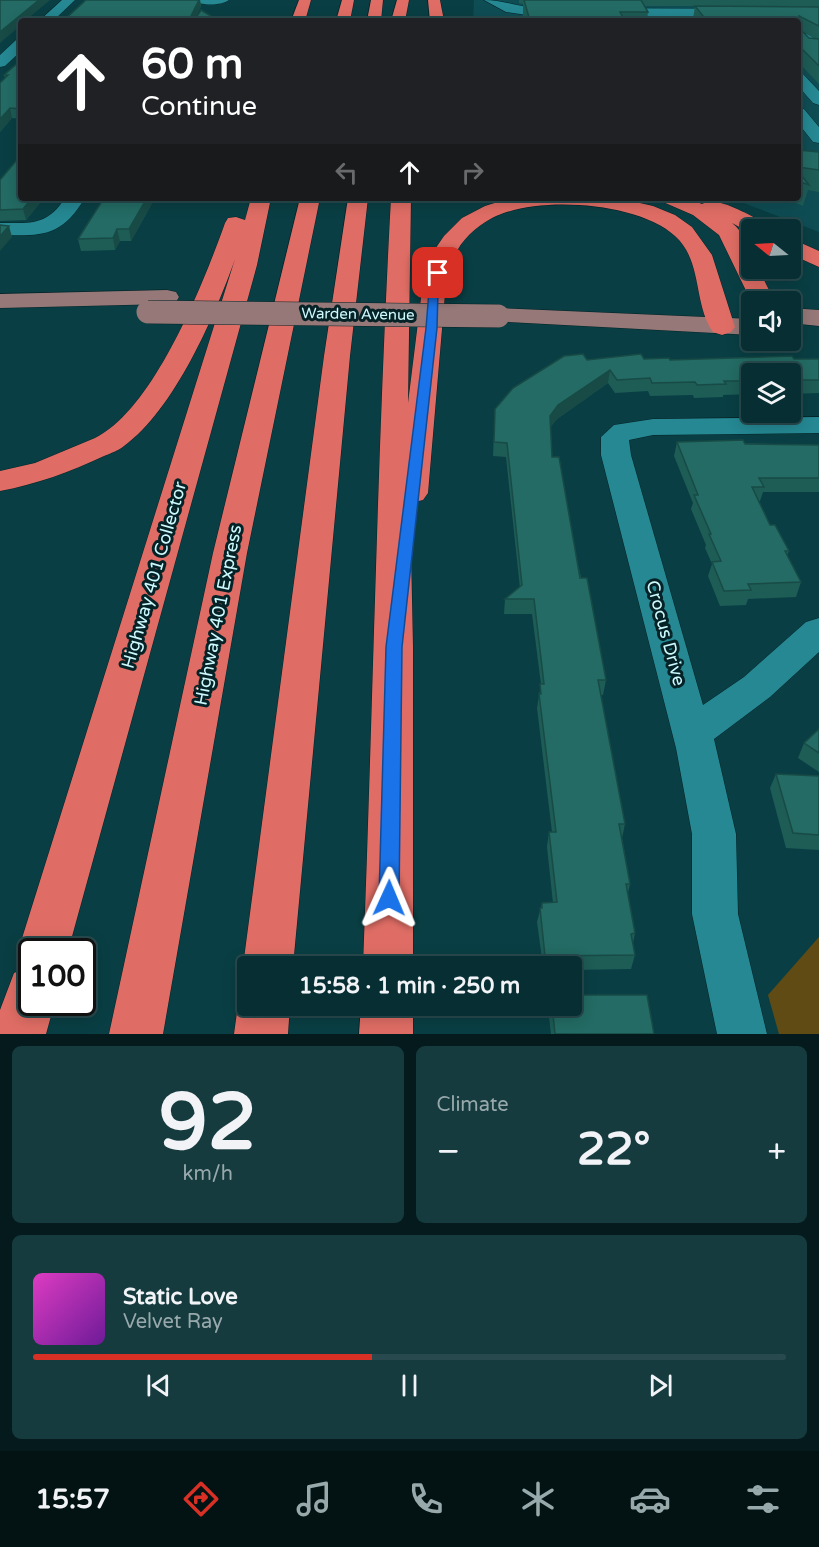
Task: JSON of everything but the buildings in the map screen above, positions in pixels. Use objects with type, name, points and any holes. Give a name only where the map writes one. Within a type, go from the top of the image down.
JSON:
[{"type":"highway","points":[[299,18],[305,0]]},
{"type":"highway","points":[[345,18],[348,0]]},
{"type":"highway","points":[[374,18],[377,0]]},
{"type":"highway","points":[[399,18],[403,0]]},
{"type":"highway","points":[[434,0],[436,18]]},
{"type":"highway","points":[[0,481],[55,468],[113,440],[145,408],[170,370],[203,311],[227,252],[242,201]]},
{"type":"highway","name":"Highway 401 Collector","points":[[47,938],[245,265],[260,201]]},
{"type":"highway","name":"Highway 401 Express","points":[[136,1034],[230,553],[309,201]]},
{"type":"highway","points":[[269,956],[337,356],[358,201]]},
{"type":"highway","points":[[387,956],[394,647],[394,403],[401,201]]},
{"type":"highway","points":[[394,647],[434,291],[441,256],[452,239],[468,223],[493,210],[528,201]]},
{"type":"highway","points":[[580,201],[623,205],[661,216],[683,231],[703,257],[718,319]]},
{"type":"highway","points":[[677,201],[700,211],[728,231],[758,291]]},
{"type":"highway","points":[[691,201],[724,211],[741,220]]},
{"type":"highway","points":[[801,251],[819,260]]},
{"type":"highway","points":[[19,1034],[24,1016]]},
{"type":"highway","points":[[261,1034],[263,1016]]},
{"type":"highway","points":[[386,1034],[387,1016]]},
{"type":"main road","name":"Warden Avenue","points":[[0,301],[503,308],[718,319],[741,324]]},
{"type":"main road","name":"Warden Avenue","points":[[0,314],[158,304]]},
{"type":"main road","name":"Warden Avenue","points":[[718,319],[741,314]]},
{"type":"main road","points":[[801,317],[819,321]]},
{"type":"main road","points":[[801,323],[819,321]]},
{"type":"street","points":[[48,18],[69,0]]},
{"type":"street","points":[[198,0],[223,0]]},
{"type":"street","points":[[490,0],[510,9],[534,12],[819,13]]},
{"type":"street","points":[[801,21],[819,21]]},
{"type":"street","points":[[808,41],[819,28]]},
{"type":"street","points":[[0,63],[18,46]]},
{"type":"street","points":[[802,71],[819,100]]},
{"type":"street","points":[[801,118],[813,144]]},
{"type":"street","points":[[0,229],[24,229],[48,225],[61,219],[73,201]]},
{"type":"street","name":"Crocus Drive","points":[[742,1034],[715,914],[714,834],[693,733],[616,455],[615,437],[624,431],[653,427],[819,425]]},
{"type":"street","points":[[693,733],[757,687],[819,631]]},
{"type":"shaded area","points":[[474,0],[819,0],[819,232],[801,225],[801,219],[785,219],[739,201],[801,201],[801,18],[473,18]]},
{"type":"shaded area","points":[[819,937],[819,1034],[779,1034],[768,995]]},
{"type":"route","points":[[389,898],[394,647],[434,291],[438,273]]}]
